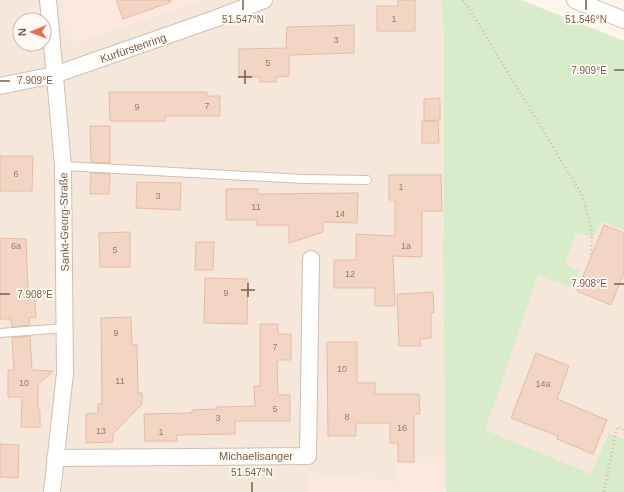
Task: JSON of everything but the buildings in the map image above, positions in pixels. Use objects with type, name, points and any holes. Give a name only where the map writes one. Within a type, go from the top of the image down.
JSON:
[{"type":"street","name":"Sankt-Georg-Straße","points":[[48,0],[63,166],[65,373],[52,492]]},
{"type":"street","name":"Kurfürstenring","points":[[0,86],[54,75],[264,0]]},
{"type":"street","points":[[575,0],[624,20]]},
{"type":"street","name":"Michaelisanger","points":[[55,458],[308,456],[312,259]]},
{"type":"lane","points":[[63,166],[304,179],[367,180]]},
{"type":"lane","points":[[0,333],[64,328]]},
{"type":"path","points":[[463,0],[582,195],[592,231],[592,256]]},
{"type":"path","points":[[604,492],[617,427],[624,430]]},
{"type":"shaded area","points":[[0,0],[441,0],[444,37],[443,241],[565,264],[576,232],[600,222],[624,230],[624,492],[0,492]]},
{"type":"shaded area","points":[[63,0],[204,0],[78,42],[66,33]]},
{"type":"shaded area","points":[[445,457],[446,492],[308,492],[307,473],[398,482],[398,458]]},
{"type":"green space","points":[[441,0],[521,0],[624,41],[624,230],[601,222],[593,238],[576,232],[565,264],[580,271],[572,288],[538,275],[485,430],[591,474],[609,433],[624,440],[624,492],[446,492],[443,241],[444,37]]}]
